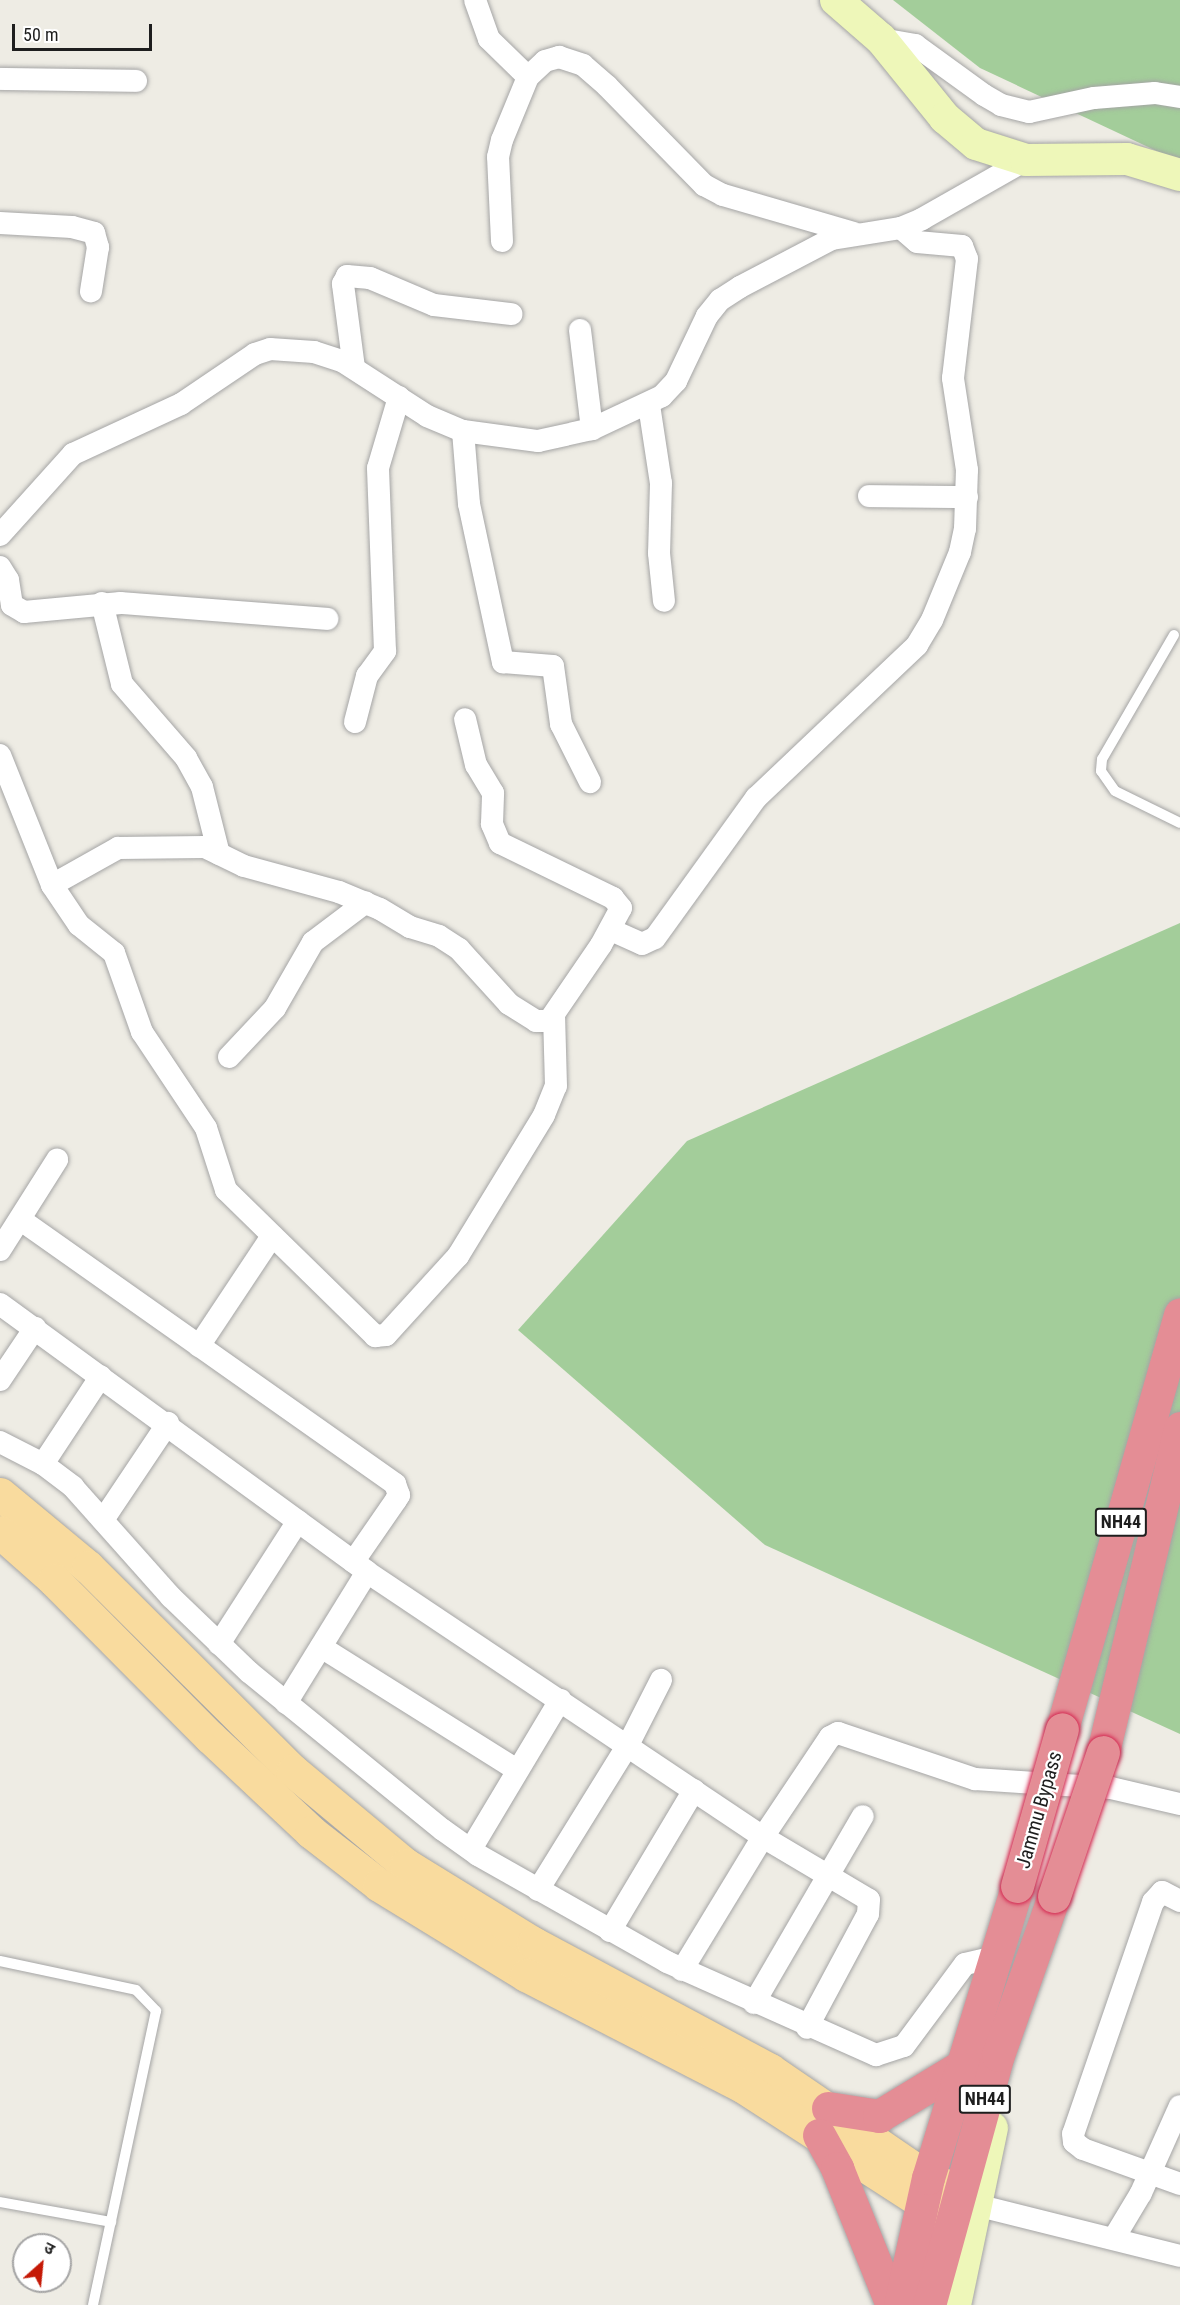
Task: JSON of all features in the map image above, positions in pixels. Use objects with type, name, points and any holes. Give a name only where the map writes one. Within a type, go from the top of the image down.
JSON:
[{"type":"highway","name":"Jammu Bypass","points":[[928,2305],[947,2200],[960,2067],[1017,1886],[1180,1314]]},
{"type":"highway","name":"Jammu Bypass","points":[[900,2305],[947,2200],[1103,1752],[1178,1443]]},
{"type":"highway","points":[[892,2305],[837,2168],[824,2122],[879,2116],[960,2067]]},
{"type":"main road","points":[[836,0],[880,39],[963,138],[988,150],[1026,160],[1127,159],[1180,175]]},
{"type":"main road","points":[[0,1494],[87,1567],[293,1771],[406,1865],[533,1943],[736,2051],[824,2122],[947,2200],[955,2305]]},
{"type":"main road","points":[[0,1532],[311,1832],[379,1885],[526,1975],[742,2086],[824,2122]]},
{"type":"street","points":[[475,0],[489,39],[528,77]]},
{"type":"street","points":[[880,39],[915,45],[1001,105],[1029,112],[1094,98],[1155,93],[1180,98]]},
{"type":"street","points":[[502,241],[498,157],[528,77],[545,61],[569,57],[608,86],[704,185],[723,195],[854,233]]},
{"type":"street","points":[[0,79],[136,81]]},
{"type":"street","points":[[0,535],[73,454],[181,404],[255,354],[270,349],[314,352],[354,368],[427,416],[463,431],[538,441],[592,429],[649,405],[676,381],[707,316],[720,300],[832,239],[854,233],[902,228],[972,193],[1026,160]]},
{"type":"street","points":[[0,223],[72,227],[94,234],[98,247],[91,291]]},
{"type":"street","points":[[610,930],[642,945],[655,938],[756,798],[917,645],[960,552],[967,496],[953,378],[966,251],[956,244],[917,242],[902,228]]},
{"type":"street","points":[[354,368],[343,284],[347,276],[370,278],[434,305],[511,314]]},
{"type":"street","points":[[580,330],[592,429]]},
{"type":"street","points":[[355,722],[367,676],[385,651],[378,468],[399,397]]},
{"type":"street","points":[[649,405],[661,483],[659,553],[664,601]]},
{"type":"street","points":[[463,431],[469,504],[503,662],[553,666],[561,724],[590,782]]},
{"type":"street","points":[[869,496],[967,496]]},
{"type":"street","points":[[0,567],[8,580],[12,605],[20,611],[102,603],[327,619]]},
{"type":"street","points":[[102,603],[122,684],[186,758],[202,787],[219,854]]},
{"type":"street","points":[[52,885],[118,848],[194,845],[366,902],[410,927],[452,942],[522,1013],[543,1023],[554,1016],[610,930],[621,908],[613,898],[539,859],[507,848],[495,837],[493,793],[476,765],[465,719]]},
{"type":"street","points":[[0,755],[52,885],[79,925],[114,953],[142,1032],[206,1128],[226,1190],[269,1241],[375,1336],[386,1335],[474,1234],[544,1115],[556,1086],[554,1016]]},
{"type":"street","points":[[229,1057],[275,1008],[313,942],[366,902]]},
{"type":"street","points":[[0,1250],[57,1161]]},
{"type":"street","points":[[21,1220],[395,1484],[399,1495],[360,1567],[321,1647],[286,1703]]},
{"type":"street","points":[[199,1346],[231,1292],[253,1267],[269,1241]]},
{"type":"street","points":[[0,1304],[168,1424],[360,1567],[763,1837],[863,1894],[871,1906],[807,2028]]},
{"type":"street","points":[[0,1380],[34,1328]]},
{"type":"street","points":[[42,1464],[101,1376]]},
{"type":"street","points":[[103,1520],[168,1424]]},
{"type":"street","points":[[0,1442],[42,1464],[73,1487],[171,1596],[219,1644],[286,1703],[471,1849],[538,1890],[682,1970],[863,2052],[891,2053],[904,2046],[921,2027],[965,1964],[995,1957]]},
{"type":"street","points":[[219,1644],[298,1521]]},
{"type":"street","points":[[321,1647],[517,1770]]},
{"type":"street","points":[[538,1890],[627,1745],[662,1680]]},
{"type":"street","points":[[471,1849],[560,1700]]},
{"type":"street","points":[[682,1970],[763,1837],[830,1737],[843,1732],[934,1768],[975,1779],[1111,1788],[1180,1804]]},
{"type":"street","points":[[610,1931],[694,1790]]},
{"type":"street","points":[[754,2003],[863,1816]]},
{"type":"street","points":[[1180,1901],[1162,1892],[1153,1902],[1073,2134],[1077,2145],[1180,2184]]},
{"type":"street","points":[[1114,2238],[1151,2174],[1180,2106]]},
{"type":"street","points":[[947,2200],[1114,2238],[1180,2256]]},
{"type":"lane","points":[[1174,635],[1102,759],[1101,771],[1115,791],[1180,823]]},
{"type":"lane","points":[[0,1961],[136,1990],[156,2011],[93,2305]]},
{"type":"lane","points":[[0,2202],[111,2222]]},
{"type":"green space","points":[[893,0],[1180,0],[1180,162],[980,68]]},
{"type":"green space","points":[[1180,923],[1180,1734],[765,1545],[518,1330],[687,1141]]}]
